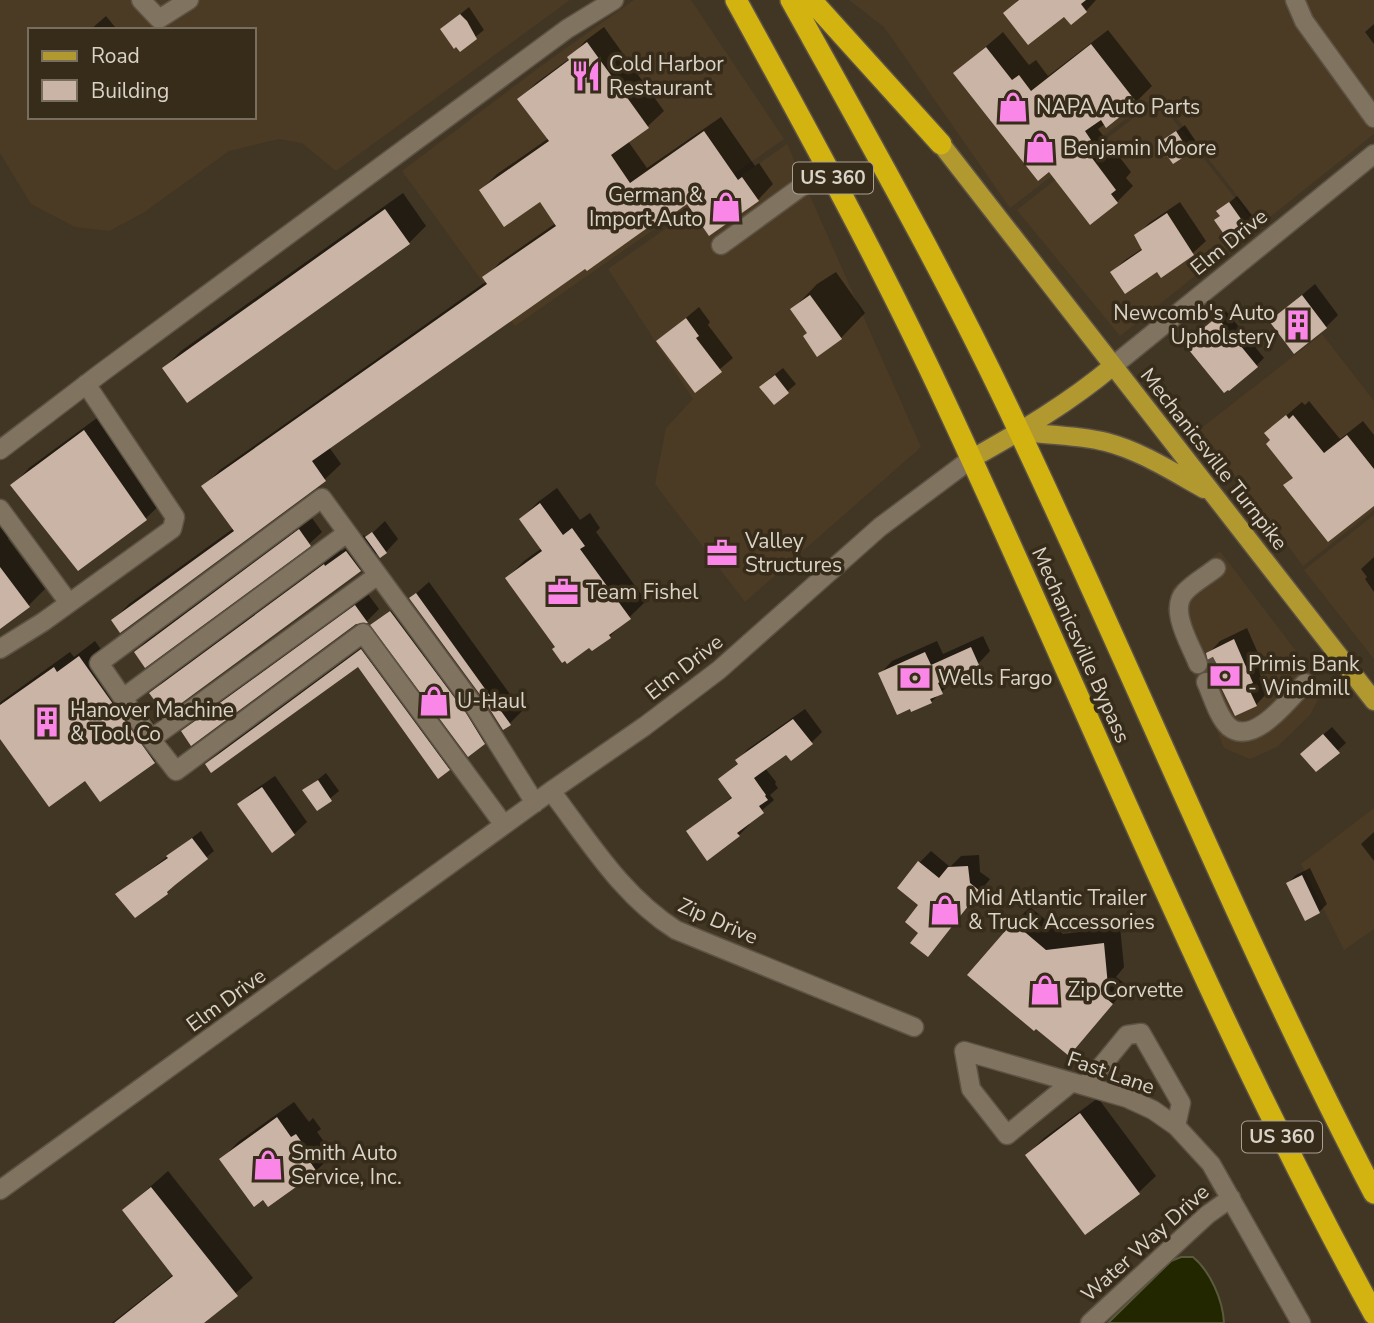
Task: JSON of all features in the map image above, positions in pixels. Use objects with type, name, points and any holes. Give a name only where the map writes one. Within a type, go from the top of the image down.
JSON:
[{"type":"highway","name":"Mechanicsville Bypass","points":[[736,0],[903,313],[1194,958],[1270,1113],[1374,1314]]},
{"type":"highway","name":"Mechanicsville Bypass","points":[[791,0],[908,207],[1020,432],[1234,904],[1374,1194]]},
{"type":"highway","points":[[811,0],[941,144]]},
{"type":"main road","name":"Mechanicsville Turnpike","points":[[941,144],[1374,701]]},
{"type":"main road","name":"Elm Drive","points":[[971,459],[1020,432],[1087,388],[1113,366]]},
{"type":"main road","points":[[1020,432],[1090,439],[1121,446],[1211,493]]},
{"type":"street","points":[[141,0],[159,19],[189,0]]},
{"type":"street","points":[[0,450],[567,29],[614,0]]},
{"type":"street","points":[[1295,0],[1304,21],[1374,118]]},
{"type":"street","name":"Elm Drive","points":[[1113,366],[1374,154]]},
{"type":"street","points":[[721,245],[827,168]]},
{"type":"street","points":[[0,649],[172,529],[175,517],[86,384]]},
{"type":"street","name":"Elm Drive","points":[[0,1191],[551,791],[607,754],[719,670],[880,527],[971,459]]},
{"type":"street","points":[[504,825],[363,633],[176,771],[99,663],[323,498],[475,708],[535,803]]},
{"type":"street","points":[[0,509],[69,603]]},
{"type":"street","points":[[123,698],[347,533]]},
{"type":"street","points":[[1202,662],[1179,616],[1178,606],[1185,591],[1216,568]]},
{"type":"street","points":[[151,738],[378,575]]},
{"type":"street","points":[[1210,680],[1229,727],[1240,731],[1250,731],[1261,726],[1305,683]]},
{"type":"street","name":"Zip Drive","points":[[551,791],[614,874],[654,916],[676,930],[914,1027]]},
{"type":"street","points":[[1079,1084],[1127,1034],[1141,1034],[1181,1103],[1176,1126]]},
{"type":"street","name":"Fast Lane","points":[[1079,1084],[1007,1135],[971,1089],[964,1051],[1079,1084],[1127,1098],[1153,1110],[1176,1126],[1211,1164],[1301,1323]]},
{"type":"street","name":"Water Way Drive","points":[[1090,1323],[1198,1224],[1231,1198]]},
{"type":"shaded area","points":[[0,0],[570,0],[336,171],[302,143],[279,139],[229,151],[143,213],[109,231],[75,227],[31,204],[0,153]]},
{"type":"shaded area","points":[[634,0],[691,0],[784,139],[515,326],[402,171]]},
{"type":"shaded area","points":[[849,0],[1374,0],[1374,134],[1260,225],[1158,94],[1010,208],[884,27]]},
{"type":"shaded area","points":[[1157,99],[1257,226],[1120,336],[1017,210]]},
{"type":"shaded area","points":[[787,144],[921,447],[745,602],[655,484],[666,428],[693,399],[608,269]]},
{"type":"shaded area","points":[[1322,334],[1374,401],[1374,510],[1303,566],[1200,429]]},
{"type":"shaded area","points":[[1374,515],[1374,659],[1304,570]]},
{"type":"shaded area","points":[[1220,551],[1324,688],[1310,715],[1277,747],[1250,759],[1224,748],[1167,611],[1172,588]]},
{"type":"shaded area","points":[[1374,808],[1374,929],[1344,950],[1301,864]]},
{"type":"shaded area","points":[[1181,1257],[1193,1257],[1205,1270],[1218,1296],[1224,1323],[1108,1323],[1171,1261]]},
{"type":"building","points":[[1019,0],[1086,0],[1081,4],[1087,12],[1071,25],[1064,17],[1028,45],[1003,13]]},
{"type":"building","points":[[460,14],[477,39],[460,52],[456,47],[454,49],[440,29]]},
{"type":"building","points":[[587,42],[649,128],[611,155],[630,183],[704,131],[738,180],[742,177],[759,201],[709,236],[687,204],[659,224],[657,221],[587,271],[585,269],[312,461],[326,481],[120,633],[111,620],[234,531],[201,486],[487,284],[482,277],[556,226],[540,202],[504,227],[479,190],[549,141],[517,99],[569,60],[567,57]]},
{"type":"building","points":[[1091,44],[1137,103],[1106,128],[1101,120],[1085,131],[1091,140],[1083,146],[1116,190],[1111,194],[1118,203],[1090,225],[1049,172],[1038,181],[953,73],[986,47],[1012,80],[1019,75],[1031,91]]},
{"type":"building","points":[[1176,131],[1190,153],[1173,164],[1158,143]]},
{"type":"building","points":[[1229,202],[1246,226],[1228,240],[1214,220],[1220,216],[1216,211]]},
{"type":"building","points":[[385,209],[410,244],[187,403],[162,368]]},
{"type":"building","points":[[1167,213],[1194,255],[1161,278],[1157,272],[1125,294],[1110,272],[1142,250],[1134,235]]},
{"type":"building","points":[[810,295],[842,339],[817,357],[803,336],[807,333],[790,309]]},
{"type":"building","name":"Newcomb's Auto Upholstery","points":[[1302,295],[1327,328],[1294,354],[1269,321]]},
{"type":"building","points":[[1217,317],[1258,367],[1224,393],[1184,344]]},
{"type":"building","points":[[686,318],[699,336],[696,338],[722,372],[695,393],[656,341]]},
{"type":"building","points":[[775,375],[789,393],[774,405],[759,387]]},
{"type":"building","points":[[1286,415],[1289,419],[1293,415],[1324,453],[1347,435],[1374,469],[1374,506],[1328,542],[1283,485],[1293,478],[1266,444],[1270,440],[1264,433]]},
{"type":"building","points":[[84,430],[147,520],[78,571],[10,485]]},
{"type":"building","name":"Team Fishel","points":[[540,503],[563,535],[572,528],[585,546],[580,549],[631,619],[609,635],[611,638],[592,651],[589,648],[567,664],[565,661],[562,663],[552,649],[555,647],[505,578],[542,551],[519,519]]},
{"type":"building","points":[[299,529],[311,546],[145,668],[134,652]]},
{"type":"building","points":[[372,532],[387,553],[380,558],[365,537]]},
{"type":"building","points":[[346,551],[361,571],[168,713],[164,713],[149,693],[324,564],[325,566]]},
{"type":"building","points":[[0,567],[30,607],[0,629]]},
{"type":"building","points":[[416,593],[511,725],[503,730],[409,598]]},
{"type":"building","points":[[355,605],[368,623],[356,624],[191,746],[181,731]]},
{"type":"building","points":[[390,611],[466,713],[485,744],[468,757],[370,625]]},
{"type":"building","name":"Primis Bank - Windmill","points":[[1234,639],[1253,683],[1247,685],[1257,706],[1235,716],[1216,677],[1207,671],[1209,665],[1206,653]]},
{"type":"building","name":"Wells Fargo","points":[[971,647],[979,665],[938,683],[943,694],[930,699],[932,703],[897,715],[878,673],[925,652],[931,665]]},
{"type":"building","points":[[361,649],[450,770],[438,779],[358,667],[211,773],[205,764]]},
{"type":"building","name":"Hanover Machine & Tool Co","points":[[79,656],[155,763],[100,802],[85,781],[49,807],[0,739],[0,705],[54,667],[57,672]]},
{"type":"building","points":[[793,719],[813,744],[791,761],[786,755],[754,778],[768,800],[759,806],[764,813],[737,833],[740,836],[707,861],[686,831],[732,798],[718,779],[738,764],[735,760]]},
{"type":"building","points":[[1323,734],[1340,753],[1316,772],[1300,754]]},
{"type":"building","points":[[318,780],[332,801],[317,811],[302,790]]},
{"type":"building","points":[[262,787],[295,835],[272,853],[237,804]]},
{"type":"building","points":[[192,838],[208,859],[135,918],[115,894]]},
{"type":"building","name":"Mid Atlantic Trailer & Truck Accessories","points":[[918,861],[939,878],[948,867],[968,866],[970,883],[980,891],[928,957],[910,943],[918,933],[905,922],[918,905],[897,888]]},
{"type":"building","points":[[1302,875],[1320,913],[1305,921],[1286,883]]},
{"type":"building","name":"Zip Corvette","points":[[1013,922],[1046,950],[1104,943],[1108,986],[1101,994],[1113,1004],[1069,1056],[1036,1029],[1034,1031],[967,975]]},
{"type":"building","points":[[1080,1113],[1140,1194],[1085,1235],[1025,1155]]},
{"type":"building","name":"Smith Auto Service, Inc.","points":[[277,1117],[291,1137],[296,1134],[305,1147],[302,1150],[317,1172],[268,1207],[263,1200],[254,1207],[219,1159]]},
{"type":"building","points":[[151,1187],[238,1296],[204,1323],[114,1323],[173,1276],[122,1210]]},
{"type":"tunnel","points":[[1205,661],[1214,678]]},
{"type":"place","name":"Cold Harbor Restaurant","points":[[586,76]]},
{"type":"place","name":"NAPA Auto Parts","points":[[1013,107]]},
{"type":"place","name":"Benjamin Moore","points":[[1040,148]]},
{"type":"place","name":"German & Import Auto","points":[[726,207]]},
{"type":"place","name":"Newcomb's Auto Upholstery","points":[[1298,325]]},
{"type":"place","name":"Valley Structures","points":[[722,553]]},
{"type":"place","name":"Team Fishel","points":[[563,592]]},
{"type":"place","name":"Primis Bank - Windmill","points":[[1225,676]]},
{"type":"place","name":"Wells Fargo","points":[[915,678]]},
{"type":"place","name":"U-Haul","points":[[434,701]]},
{"type":"place","name":"Hanover Machine & Tool Co","points":[[47,722]]},
{"type":"place","name":"Mid Atlantic Trailer & Truck Accessories","points":[[945,910]]},
{"type":"place","name":"Zip Corvette","points":[[1045,990]]},
{"type":"place","name":"Smith Auto Service, Inc.","points":[[268,1165]]}]
